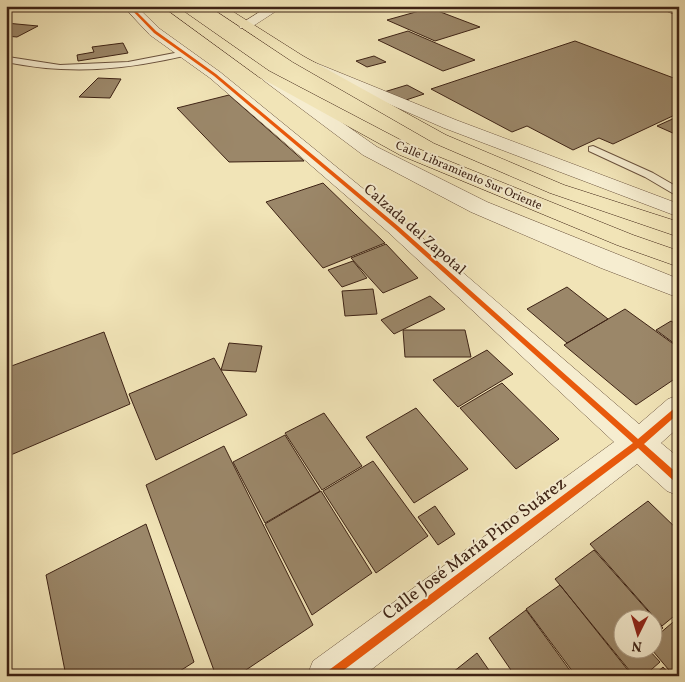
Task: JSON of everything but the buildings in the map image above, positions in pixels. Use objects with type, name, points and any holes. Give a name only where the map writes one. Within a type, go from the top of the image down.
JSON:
[{"type":"main road","name":"Calle Libramiento Sur Oriente","points":[[168,6],[264,74],[407,151],[625,240],[679,259]]},
{"type":"main road","name":"Calle Libramiento Sur Oriente","points":[[215,6],[298,59],[440,140],[557,188],[679,230]]},
{"type":"main road","points":[[665,6],[679,12]]},
{"type":"street","name":"Calzada del Zapotal","points":[[129,6],[156,32],[215,75],[396,228],[679,480]]},
{"type":"street","points":[[245,25],[278,6]]},
{"type":"street","points":[[298,59],[450,124],[679,211]]},
{"type":"street","points":[[264,74],[379,155],[479,207],[609,262],[679,289]]},
{"type":"street","name":"Calle José María Pino Suárez","points":[[328,676],[638,444],[679,408]]},
{"type":"lane","points":[[8,60],[60,68],[128,65],[185,53]]},
{"type":"lane","points":[[593,149],[649,175],[679,193]]},
{"type":"cycle path","points":[[129,6],[155,32],[215,75],[396,227],[679,480]]},
{"type":"cycle path","points":[[328,676],[638,444],[679,408]]}]
